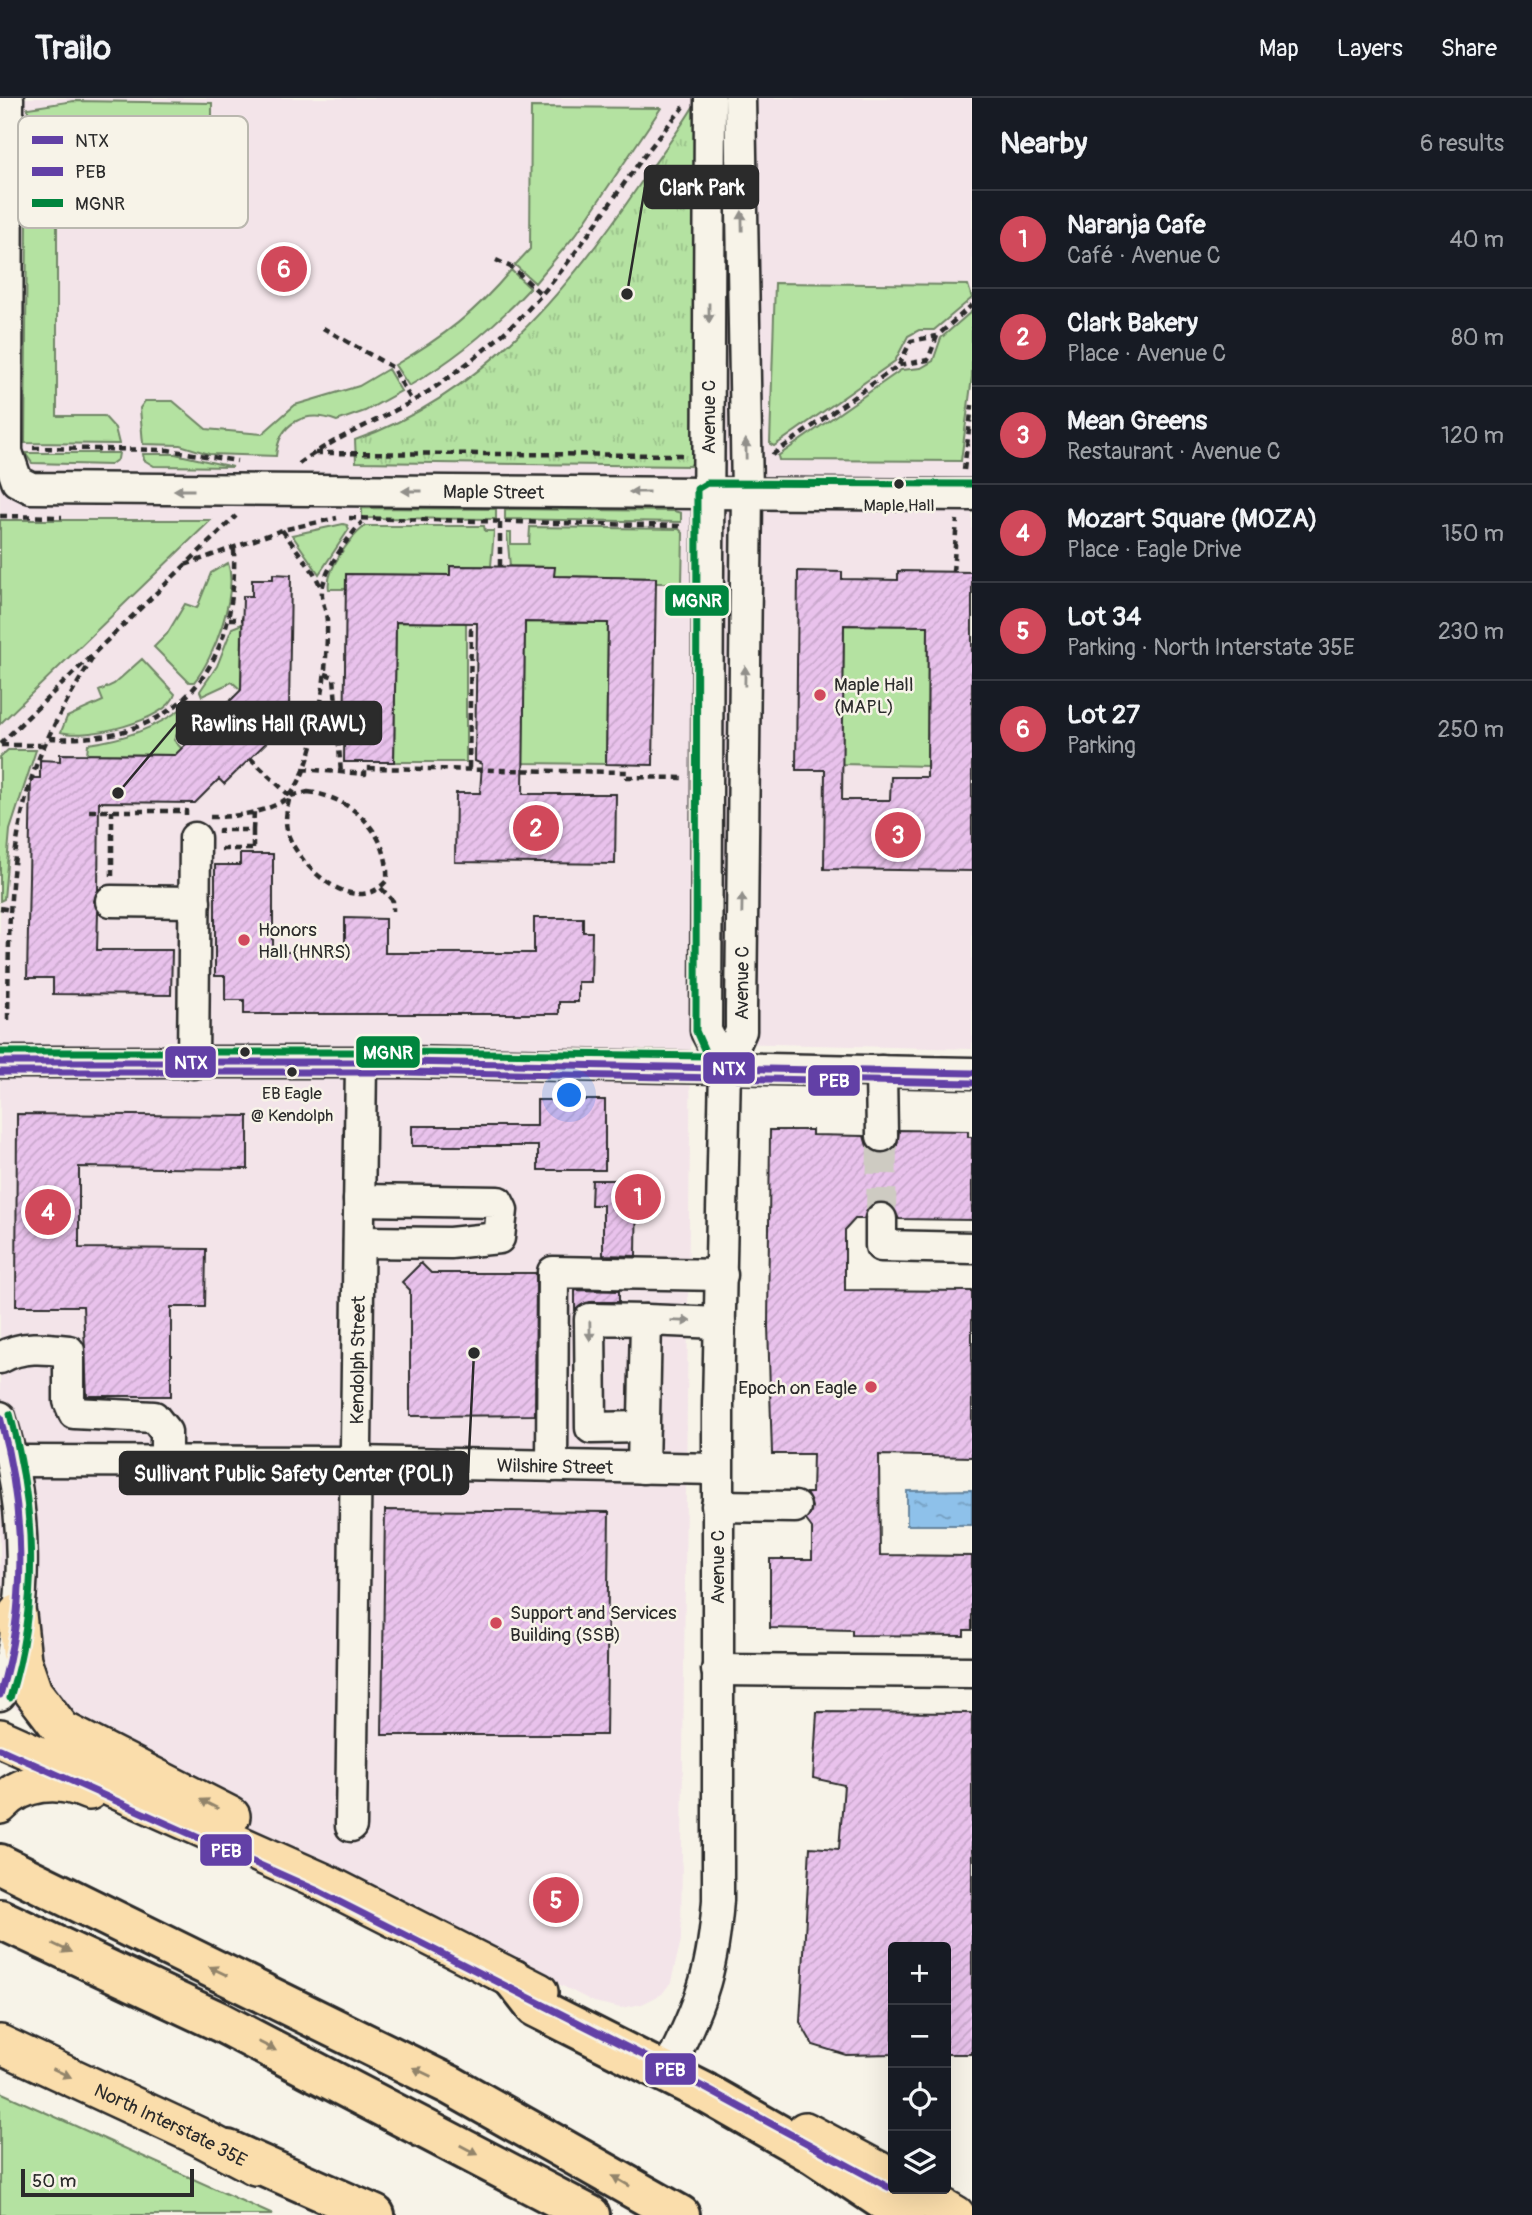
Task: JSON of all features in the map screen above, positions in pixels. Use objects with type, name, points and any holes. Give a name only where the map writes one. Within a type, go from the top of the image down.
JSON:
[{"type":"highway","points":[[0,1864],[450,2085],[680,2215]]},
{"type":"highway","points":[[0,1919],[220,2022],[590,2215]]},
{"type":"highway","points":[[513,1979],[535,2007],[718,2100],[813,2154],[905,2215]]},
{"type":"highway","points":[[228,2150],[375,2215]]},
{"type":"main road","points":[[18,1614],[22,1660],[33,1692],[62,1730],[262,1831],[326,1883]]},
{"type":"main road","points":[[0,1738],[326,1883],[673,2059],[888,2175]]},
{"type":"main road","points":[[5,1800],[51,1781],[80,1787],[254,1867],[326,1883]]},
{"type":"main road","name":"North Interstate 35E","points":[[4,2045],[228,2150],[338,2215]]},
{"type":"main road","points":[[921,2194],[957,2215]]},
{"type":"street","points":[[7,448],[8,98]]},
{"type":"street","name":"Avenue C","points":[[673,2059],[698,2008],[714,1954],[718,1900],[718,1469],[725,1067],[741,1031],[747,493],[740,98]]},
{"type":"street","name":"Avenue C","points":[[699,100],[708,493],[706,1031],[725,1067]]},
{"type":"street","name":"Maple Street","points":[[7,448],[10,467],[17,481],[31,488],[49,490],[972,495]]},
{"type":"street","points":[[193,1063],[195,902],[200,824]]},
{"type":"street","points":[[111,901],[195,902]]},
{"type":"street","points":[[0,1062],[361,1062],[972,1073]]},
{"type":"street","name":"Kendolph Street","points":[[351,1826],[357,1462],[373,1242],[359,1200],[361,1062]]},
{"type":"street","points":[[881,1071],[882,1136]]},
{"type":"street","points":[[359,1200],[498,1202],[502,1224],[499,1238],[450,1243],[373,1242]]},
{"type":"street","points":[[881,1219],[881,1246],[972,1248]]},
{"type":"street","points":[[552,1466],[553,1272],[722,1275]]},
{"type":"street","points":[[644,1427],[591,1428],[590,1319],[720,1323]]},
{"type":"street","points":[[643,1468],[646,1320]]},
{"type":"street","points":[[0,1358],[12,1351],[36,1348],[69,1351],[69,1401],[74,1413],[154,1417],[166,1432],[166,1462]]},
{"type":"street","points":[[0,1417],[13,1461],[20,1528],[18,1614],[6,1678],[0,1695]]},
{"type":"street","name":"Wilshire Street","points":[[13,1461],[357,1462],[718,1469]]},
{"type":"street","points":[[718,1506],[795,1507]]},
{"type":"street","points":[[717,1670],[972,1672]]},
{"type":"path","points":[[0,744],[181,567],[300,463],[350,430],[412,401],[499,338],[542,295],[581,249],[646,153],[699,100]]},
{"type":"path","points":[[496,260],[513,268],[542,295]]},
{"type":"path","points":[[765,460],[900,365],[928,360],[937,336],[972,305]]},
{"type":"path","points":[[323,328],[392,367],[412,401]]},
{"type":"path","points":[[900,365],[911,341],[937,336]]},
{"type":"path","points":[[7,448],[168,450],[213,460],[249,461]]},
{"type":"path","points":[[313,453],[685,455]]},
{"type":"path","points":[[288,463],[300,463]]},
{"type":"path","points":[[500,566],[501,491]]},
{"type":"path","points":[[181,567],[234,550],[282,530],[342,516],[363,521],[686,526]]},
{"type":"path","points":[[322,590],[334,561],[363,521]]},
{"type":"path","points":[[953,572],[955,528]]},
{"type":"path","points":[[89,811],[186,811],[186,817],[200,824],[254,813],[290,796],[308,792],[326,794],[360,815],[374,831],[388,864],[387,880],[373,894],[357,895],[324,880],[308,866],[288,832],[286,814],[290,796],[303,769],[320,709],[325,674],[327,620],[322,590],[314,573],[282,530]]},
{"type":"path","points":[[49,738],[107,736],[158,719],[189,698],[210,670],[229,619],[235,585],[234,550]]},
{"type":"path","points":[[229,619],[242,620]]},
{"type":"path","points":[[469,768],[471,630],[477,630]]},
{"type":"path","points":[[8,1020],[13,866],[20,821],[45,745],[100,646]]},
{"type":"path","points":[[325,674],[334,677],[341,774]]},
{"type":"path","points":[[0,744],[45,745]]},
{"type":"path","points":[[250,758],[290,796]]},
{"type":"path","points":[[303,769],[365,774],[365,768],[469,768],[627,772],[627,777],[684,778]]},
{"type":"path","points":[[112,870],[113,811]]},
{"type":"path","points":[[253,830],[220,830],[220,849],[253,852],[254,813]]},
{"type":"path","points":[[381,888],[393,901],[393,911]]},
{"type":"path","points":[[0,908],[11,911]]},
{"type":"shaded area","points":[[0,98],[972,98],[972,1049],[691,1042],[681,1940],[671,1982],[662,1994],[642,2004],[621,2008],[594,2002],[0,1700]]},
{"type":"green space","points":[[74,101],[212,103],[212,116],[28,116],[28,108]]},
{"type":"green space","points":[[698,106],[695,459],[690,466],[356,462],[355,440],[401,421],[443,396],[482,367],[553,299],[614,221],[693,107]]},
{"type":"green space","points":[[531,107],[661,108],[577,233],[535,283],[515,265],[530,249]]},
{"type":"green space","points":[[27,228],[57,228],[57,416],[104,416],[115,428],[119,444],[25,443]]},
{"type":"green space","points":[[511,270],[530,288],[473,342],[409,386],[395,365],[458,323]]},
{"type":"green space","points":[[775,283],[968,285],[972,298],[934,330],[919,330],[908,336],[895,361],[774,446],[770,444]]},
{"type":"green space","points":[[972,311],[972,377],[961,461],[779,460],[778,456],[901,370],[921,368],[933,361],[941,338]]},
{"type":"green space","points":[[388,369],[401,391],[365,411],[337,421],[315,417],[296,421],[282,434],[276,456],[209,454],[180,445],[143,444],[140,408],[145,401],[173,401],[206,429],[262,434],[295,405],[359,386]]},
{"type":"green space","points":[[25,453],[119,453],[118,459],[110,465],[32,463]]},
{"type":"green space","points":[[143,454],[175,454],[233,467],[154,466],[144,460]]},
{"type":"green space","points":[[362,508],[496,509],[496,519],[362,518]]},
{"type":"green space","points":[[505,509],[674,511],[681,513],[681,522],[505,519]]},
{"type":"green space","points":[[0,520],[211,520],[0,724]]},
{"type":"green space","points":[[343,524],[349,529],[319,574],[292,535]]},
{"type":"green space","points":[[365,526],[484,526],[485,531],[494,531],[491,566],[450,566],[450,575],[346,574],[346,589],[329,589],[335,564],[352,538]]},
{"type":"green space","points":[[530,527],[679,529],[683,533],[682,583],[656,583],[656,578],[554,576],[554,567],[510,566],[507,533],[511,533],[511,544],[529,544]]},
{"type":"green space","points":[[228,563],[230,591],[222,625],[202,672],[194,682],[189,682],[154,647],[167,634],[185,604],[197,608],[211,573]]},
{"type":"green space","points":[[396,622],[466,623],[466,762],[394,762]]},
{"type":"green space","points":[[525,622],[608,623],[606,764],[523,763]]},
{"type":"green space","points":[[242,624],[241,690],[232,682],[202,696],[200,691],[217,666],[232,628]]},
{"type":"green space","points":[[844,625],[928,626],[927,766],[842,764]]},
{"type":"green space","points":[[142,659],[175,694],[169,704],[142,720],[106,731],[73,734],[61,732],[67,717],[103,701],[99,691],[114,684]]},
{"type":"green space","points":[[184,707],[189,708],[174,740],[182,749],[175,755],[87,754],[88,744],[138,732]]},
{"type":"green space","points":[[8,750],[36,750],[10,830],[4,899],[0,901],[0,757]]},
{"type":"green space","points":[[0,2092],[273,2215],[0,2215]]},
{"type":"water","points":[[972,1490],[972,1525],[907,1525],[907,1491]]},
{"type":"building","points":[[450,566],[555,567],[554,576],[656,578],[653,765],[606,764],[608,623],[525,622],[523,794],[616,794],[615,864],[455,862],[456,793],[480,793],[482,764],[475,761],[477,623],[396,622],[394,762],[344,762],[346,574],[450,575]]},
{"type":"building","name":"Maple Hall (MAPL)","points":[[798,571],[842,572],[842,579],[898,580],[898,571],[972,572],[972,871],[824,869],[825,770],[796,770]],"holes":[[[844,625],[928,626],[927,777],[891,777],[890,800],[842,800]]]},
{"type":"building","points":[[273,574],[291,575],[289,710],[268,731],[273,736],[224,784],[219,779],[195,803],[99,802],[98,890],[94,901],[98,912],[97,950],[172,950],[171,995],[53,994],[53,978],[27,978],[31,778],[40,778],[40,760],[60,761],[60,754],[175,755],[195,735],[192,731],[219,704],[223,708],[241,690],[243,596],[252,596],[252,579],[273,579]]},
{"type":"building","name":"Honors Hall (HNRS)","points":[[240,854],[273,854],[273,952],[345,952],[345,918],[385,919],[385,953],[534,953],[534,918],[583,918],[583,932],[592,932],[591,982],[578,982],[578,1002],[559,1002],[559,1014],[244,1014],[244,1000],[225,1000],[225,976],[215,976],[215,865],[240,865]]},
{"type":"building","points":[[537,1100],[605,1100],[605,1170],[538,1170],[538,1146],[412,1146],[412,1126],[537,1126]]},
{"type":"building","points":[[17,1114],[248,1116],[248,1169],[79,1167],[79,1248],[206,1249],[205,1307],[171,1307],[171,1396],[87,1396],[83,1306],[16,1306]]},
{"type":"building","name":"Epoch on Eagle","points":[[770,1130],[812,1130],[812,1135],[864,1136],[867,1146],[882,1153],[897,1145],[899,1130],[968,1131],[968,1137],[972,1137],[972,1220],[899,1219],[890,1204],[880,1202],[872,1204],[864,1219],[855,1219],[845,1230],[845,1290],[972,1291],[972,1457],[879,1455],[880,1555],[972,1556],[972,1630],[964,1630],[964,1636],[852,1635],[852,1630],[770,1628],[770,1559],[812,1559],[812,1528],[806,1520],[812,1507],[806,1493],[812,1493],[813,1454],[772,1454],[768,1326]]},
{"type":"building","points":[[592,1180],[637,1180],[636,1256],[603,1255],[603,1205],[591,1205]]},
{"type":"building","points":[[421,1263],[431,1273],[536,1273],[535,1415],[410,1416],[410,1290],[402,1282]]},
{"type":"building","points":[[575,1290],[619,1291],[619,1302],[590,1302],[575,1310]]},
{"type":"building","name":"Support and Services Building (SSB)","points":[[385,1510],[609,1512],[606,1735],[382,1735]]},
{"type":"building","points":[[817,1712],[972,1713],[972,2054],[951,2054],[951,1942],[888,1942],[888,2054],[846,2055],[813,2045],[800,2022],[810,1847],[839,1849],[844,1785],[813,1778]]},
{"type":"tunnel","points":[[881,1219],[882,1136]]},
{"type":"transit line","name":"MGNR","points":[[0,1052],[406,1052],[707,1056],[696,1031],[697,489],[707,483],[972,484]]},
{"type":"transit line","name":"NTX","points":[[0,1062],[406,1062],[972,1073]]},
{"type":"transit line","name":"PEB","points":[[0,1072],[406,1072],[972,1083]]},
{"type":"transit line","name":"MGNR","points":[[10,1414],[25,1486],[31,1556],[26,1627],[10,1698]]},
{"type":"transit line","name":"NTX","points":[[0,1417],[14,1487],[20,1556],[15,1626],[0,1695]]},
{"type":"transit line","name":"PEB","points":[[0,1749],[320,1892],[668,2068],[888,2187]]},
{"type":"place","name":"Lot 27","points":[[284,269]]},
{"type":"place","name":"Clark Park","points":[[627,294]]},
{"type":"place","name":"Maple Hall","points":[[899,484]]},
{"type":"place","name":"Maple Hall (MAPL)","points":[[820,695]]},
{"type":"place","name":"Rawlins Hall (RAWL)","points":[[118,793]]},
{"type":"place","name":"Clark Bakery","points":[[536,828]]},
{"type":"place","name":"Mean Greens","points":[[898,835]]},
{"type":"place","name":"Honors Hall (HNRS)","points":[[244,940]]},
{"type":"place","name":"EB Eagle @ Kendolph","points":[[292,1072]]},
{"type":"place","name":"Naranja Cafe","points":[[638,1197]]},
{"type":"place","name":"Mozart Square (MOZA)","points":[[48,1212]]},
{"type":"place","name":"Sullivant Public Safety Center (POLI)","points":[[474,1353]]},
{"type":"place","name":"Epoch on Eagle","points":[[871,1387]]},
{"type":"place","name":"Support and Services Building (SSB)","points":[[496,1623]]},
{"type":"place","name":"Lot 34","points":[[556,1900]]}]
